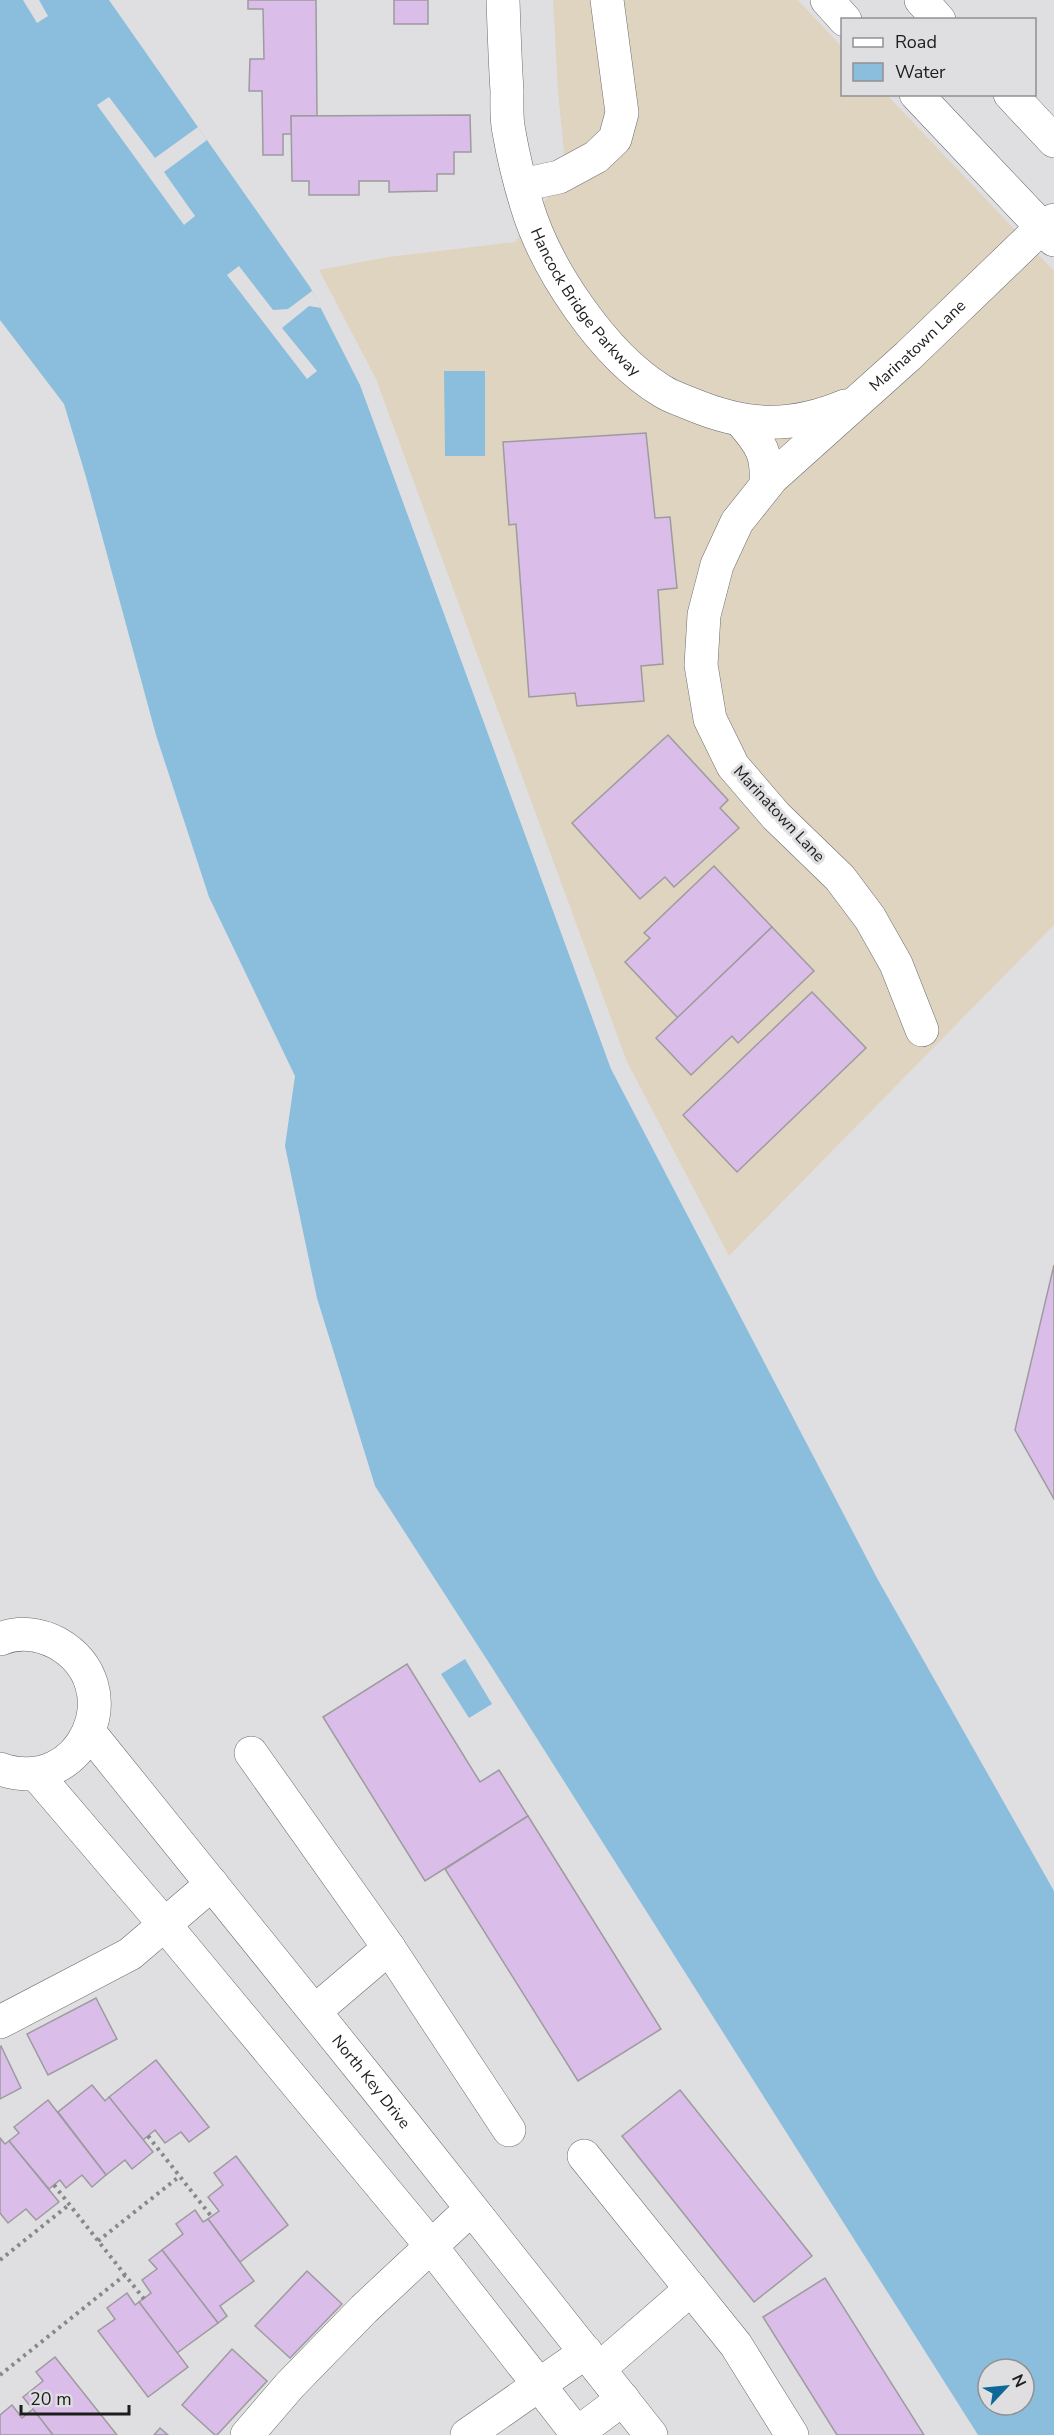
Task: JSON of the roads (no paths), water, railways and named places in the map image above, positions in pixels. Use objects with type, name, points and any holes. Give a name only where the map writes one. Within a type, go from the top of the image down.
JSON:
[{"type":"street","name":"Hancock Bridge Parkway","points":[[503,0],[508,131],[526,204],[544,249],[560,280],[578,307],[614,349],[628,364],[662,392],[741,421],[781,424],[821,416],[858,401]]},
{"type":"street","points":[[522,185],[559,177],[596,157],[615,139],[622,113],[607,0]]},
{"type":"street","points":[[827,0],[843,18]]},
{"type":"street","points":[[921,0],[937,18]]},
{"type":"street","points":[[918,96],[1050,229]]},
{"type":"street","points":[[1012,96],[1054,141]]},
{"type":"street","name":"Marinatown Lane","points":[[922,1030],[896,964],[870,918],[840,878],[776,816],[733,766],[710,719],[701,665],[704,615],[717,565],[737,522],[772,478],[1050,229]]},
{"type":"street","points":[[741,421],[757,439],[765,454],[766,485]]},
{"type":"street","points":[[0,1639],[31,1634],[48,1638],[69,1650],[84,1666],[93,1688],[95,1709],[90,1733],[79,1750],[60,1766],[36,1774],[14,1774],[0,1769]]},
{"type":"street","name":"North Key Drive","points":[[90,1733],[315,2011],[651,2435]]},
{"type":"street","points":[[251,1753],[389,1948],[509,2130]]},
{"type":"street","points":[[36,1774],[165,1925],[431,2246],[577,2435],[623,2399]]},
{"type":"street","points":[[0,2022],[115,1963],[165,1925],[212,1884]]},
{"type":"street","points":[[315,2011],[389,1948]]},
{"type":"street","points":[[584,2156],[736,2345],[792,2435]]},
{"type":"street","points":[[247,2435],[290,2385],[364,2309],[471,2209]]},
{"type":"street","points":[[466,2435],[539,2385],[592,2361],[691,2289]]},
{"type":"water","points":[[0,0],[109,0],[310,287],[360,385],[611,1069],[877,1578],[1054,1891],[1054,2435],[978,2435],[375,1486],[317,1298],[285,1146],[295,1076],[209,897],[156,735],[64,404],[0,320]]},
{"type":"water","points":[[444,371],[485,371],[485,456],[445,456]]},
{"type":"water","points":[[465,1659],[492,1704],[469,1718],[441,1674]]}]
